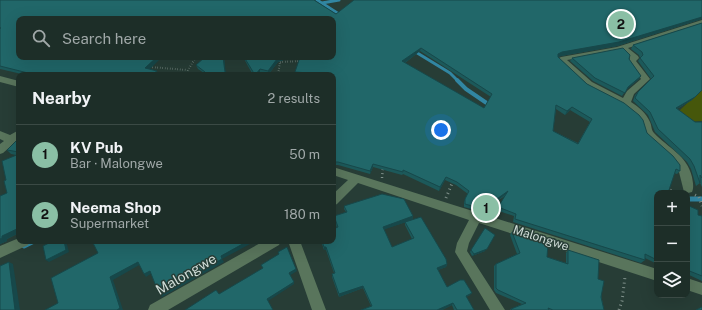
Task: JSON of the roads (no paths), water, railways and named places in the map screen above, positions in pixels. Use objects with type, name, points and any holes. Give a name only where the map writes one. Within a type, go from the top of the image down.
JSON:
[{"type":"street","points":[[688,189],[689,183],[682,164],[673,153],[648,133],[646,121],[626,103],[588,84],[561,59],[622,47],[702,22]]},
{"type":"street","points":[[691,25],[702,30]]},
{"type":"street","points":[[622,47],[635,58],[632,61],[646,79],[634,89],[626,103]]},
{"type":"street","points":[[0,79],[16,83]]},
{"type":"street","points":[[0,136],[15,136]]},
{"type":"street","points":[[0,150],[15,136]]},
{"type":"street","name":"Malongwe","points":[[336,172],[654,274]]},
{"type":"street","points":[[336,198],[357,178]]},
{"type":"street","points":[[476,217],[463,243],[461,252],[498,310]]},
{"type":"street","points":[[0,252],[17,244]]},
{"type":"street","name":"Malongwe","points":[[154,310],[270,244]]},
{"type":"street","points":[[295,244],[319,310]]},
{"type":"street","points":[[690,285],[702,289]]},
{"type":"waterway","points":[[317,0],[342,16]]},
{"type":"waterway","points":[[322,3],[339,0]]},
{"type":"waterway","points":[[414,51],[450,73],[466,89],[491,106]]},
{"type":"waterway","points":[[690,199],[702,199]]},
{"type":"waterway","points":[[24,246],[28,244]]},
{"type":"place","name":"Neema Shop","points":[[621,24]]},
{"type":"place","name":"KV Pub","points":[[486,208]]}]
